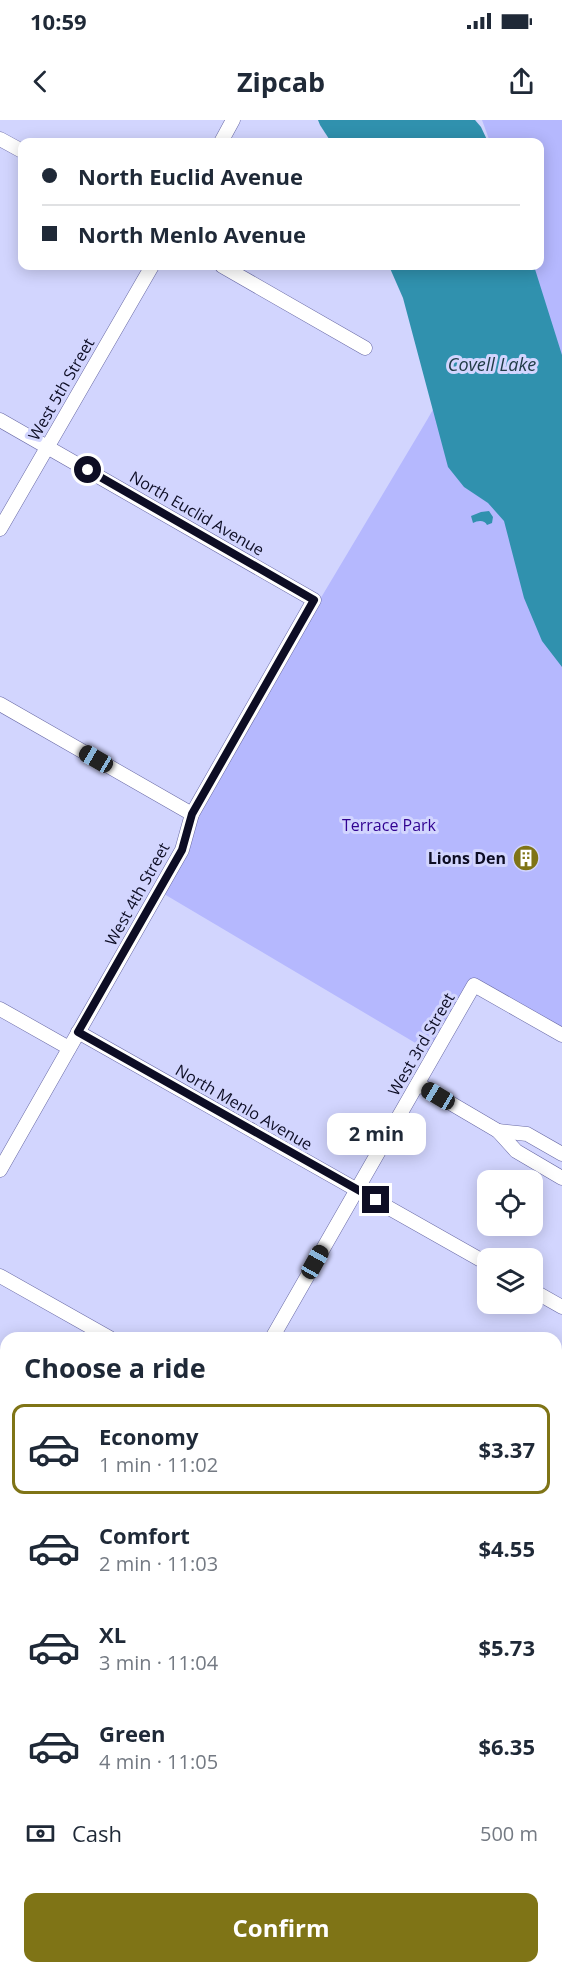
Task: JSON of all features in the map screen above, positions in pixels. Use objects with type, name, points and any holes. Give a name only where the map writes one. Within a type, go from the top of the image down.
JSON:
[{"type":"street","points":[[223,138],[233,120]]},
{"type":"street","points":[[0,139],[18,150]]},
{"type":"street","name":"West 5th Street","points":[[0,529],[150,270]]},
{"type":"street","points":[[229,270],[365,348]]},
{"type":"street","name":"North Euclid Avenue","points":[[0,420],[314,600]]},
{"type":"street","name":"West 4th Street","points":[[0,1170],[182,850],[192,814],[314,600]]},
{"type":"street","points":[[0,704],[192,814]]},
{"type":"street","name":"West 3rd Street","points":[[275,1332],[474,985],[562,1035]]},
{"type":"street","points":[[0,1009],[69,1048]]},
{"type":"street","name":"North Menlo Avenue","points":[[78,1032],[477,1258]]},
{"type":"street","points":[[418,1084],[498,1131],[516,1151],[562,1178]]},
{"type":"street","points":[[498,1131],[527,1134],[562,1154]]},
{"type":"street","points":[[0,1276],[99,1332]]},
{"type":"street","points":[[543,1296],[562,1307]]},
{"type":"green space","name":"Terrace Park","points":[[482,120],[562,120],[562,1035],[474,985],[434,1054],[159,891],[192,814],[427,420],[513,270],[544,270],[544,138],[489,138]]},
{"type":"water","points":[[318,120],[475,120],[486,138],[328,138]]},
{"type":"water","name":"Covell Lake","points":[[391,270],[535,270],[562,355],[562,667],[542,641],[524,598],[504,521],[488,503],[464,487],[448,467],[403,298]]},
{"type":"water","points":[[489,511],[493,517],[492,523],[487,525],[479,521],[473,523],[471,516]]},
{"type":"place","name":"Lions Den","points":[[526,858]]},
{"type":"route","points":[[88,470],[314,600],[192,814],[182,850],[78,1032],[376,1200]]}]
